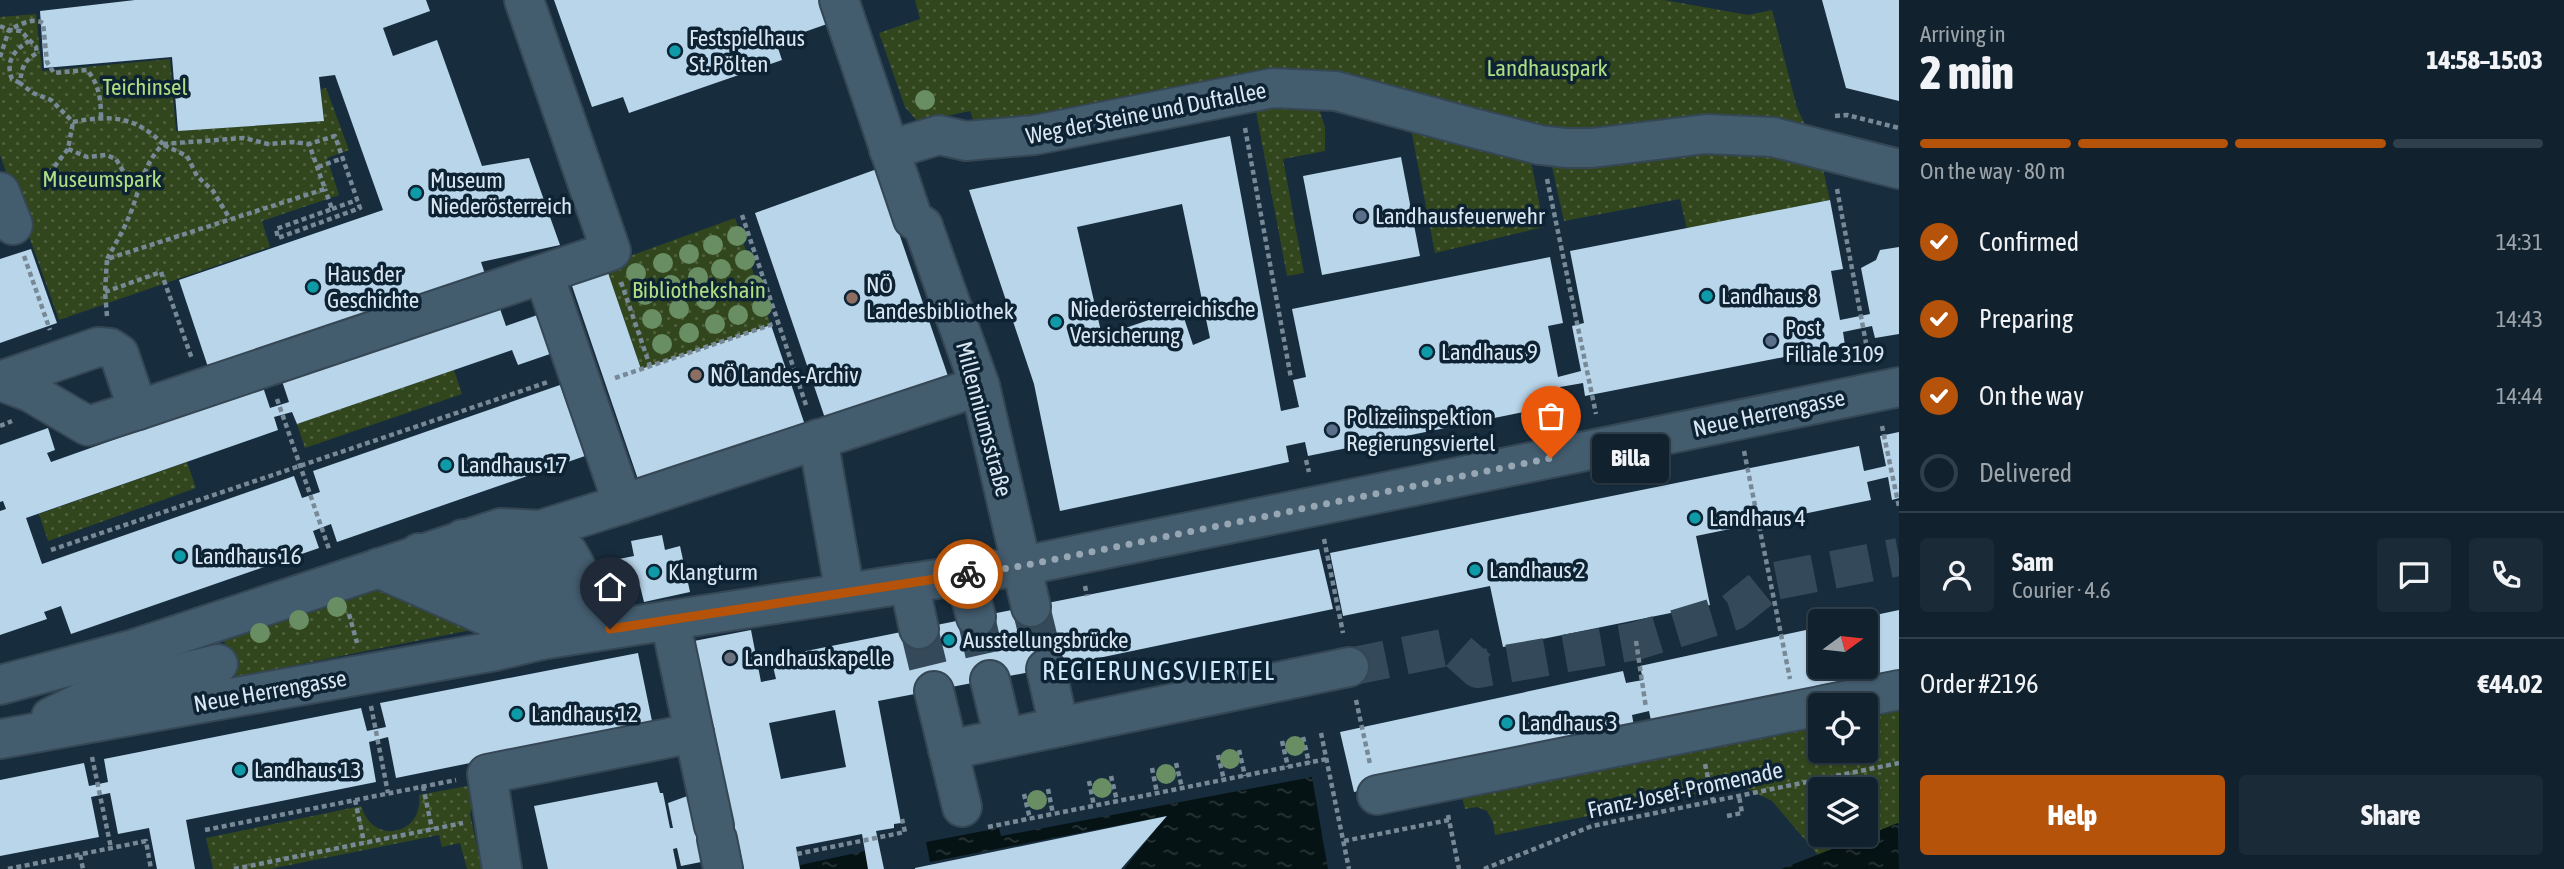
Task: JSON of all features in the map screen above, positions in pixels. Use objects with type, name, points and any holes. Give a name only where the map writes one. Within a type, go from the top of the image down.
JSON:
[{"type":"street","points":[[0,381],[30,392],[88,426],[203,390],[611,251],[524,0]]},
{"type":"street","name":"Millenniumsstraße","points":[[839,0],[913,219],[923,226],[980,386],[1031,607]]},
{"type":"street","name":"Weg der Steine und Duftallee","points":[[889,150],[939,135],[965,141],[1035,135],[1273,88],[1336,91],[1540,145],[1592,148],[1706,134],[1773,137],[1899,169]]},
{"type":"street","points":[[544,275],[623,504]]},
{"type":"street","points":[[0,381],[98,347],[110,348],[119,354],[138,410]]},
{"type":"street","points":[[0,686],[134,649],[501,528],[540,530],[980,386]]},
{"type":"street","name":"Neue Herrengasse","points":[[6,738],[93,708],[365,674],[541,640],[1022,566],[1899,387]]},
{"type":"street","points":[[818,439],[845,593]]},
{"type":"street","points":[[540,530],[568,553],[602,631]]},
{"type":"street","points":[[463,539],[529,565],[556,583],[602,631]]},
{"type":"street","points":[[419,553],[602,631]]},
{"type":"street","points":[[378,568],[541,640]]},
{"type":"street","points":[[965,575],[976,617]]},
{"type":"street","points":[[909,583],[919,629]]},
{"type":"street","points":[[670,620],[718,845]]},
{"type":"street","points":[[0,686],[52,687],[93,708],[218,664]]},
{"type":"street","points":[[948,750],[1349,667]]},
{"type":"street","points":[[1046,669],[1059,727]]},
{"type":"street","points":[[990,680],[1004,738]]},
{"type":"street","points":[[1878,694],[1899,690]]},
{"type":"street","points":[[934,691],[948,750],[970,818]]},
{"type":"street","points":[[1377,795],[1808,708]]},
{"type":"street","points":[[502,869],[487,774],[694,733]]},
{"type":"path","points":[[0,57],[9,30],[23,23],[39,20],[43,23],[47,62],[54,74],[87,70],[93,77],[101,99],[101,117]]},
{"type":"path","points":[[0,26],[21,31],[36,47],[37,53]]},
{"type":"path","points":[[29,41],[17,48],[12,56],[9,71],[12,79],[33,93],[51,100],[73,122]]},
{"type":"path","points":[[20,83],[22,67],[27,59],[37,53],[46,54]]},
{"type":"path","points":[[1239,95],[1291,378]]},
{"type":"path","points":[[1822,116],[1847,115],[1899,128]]},
{"type":"path","points":[[73,122],[101,117],[135,122],[149,130],[163,144],[187,156],[197,176],[213,191],[230,219]]},
{"type":"path","points":[[44,180],[68,149],[73,122]]},
{"type":"path","points":[[110,348],[105,292],[107,259],[129,218],[138,186],[153,155],[163,144],[244,138],[268,144],[309,144],[335,136],[360,208],[278,238],[276,229],[357,200]]},
{"type":"path","points":[[309,144],[332,209]]},
{"type":"path","points":[[1540,145],[1602,447]]},
{"type":"path","points":[[68,149],[87,157],[106,155],[116,159],[126,176],[138,186]]},
{"type":"path","points":[[318,167],[343,158]]},
{"type":"path","points":[[107,259],[325,189]]},
{"type":"path","points":[[1841,209],[1842,218]]},
{"type":"path","points":[[742,215],[818,439]]},
{"type":"path","points":[[12,223],[49,326]]},
{"type":"path","points":[[611,251],[650,366]]},
{"type":"path","points":[[105,292],[161,272],[203,390]]},
{"type":"path","points":[[605,381],[779,322]]},
{"type":"path","points":[[266,368],[341,580],[365,674],[388,793]]},
{"type":"path","points":[[51,550],[552,380],[555,386]]},
{"type":"path","points":[[1738,419],[1809,693]]},
{"type":"path","points":[[1306,460],[1377,795]]},
{"type":"path","points":[[1636,640],[1651,740]]},
{"type":"path","points":[[93,708],[111,848]]},
{"type":"path","points":[[1321,733],[1349,869]]},
{"type":"path","points":[[1303,737],[1309,763]]},
{"type":"path","points":[[1282,741],[1288,767]]},
{"type":"path","points":[[1239,750],[1245,776]]},
{"type":"path","points":[[1218,755],[1223,780]]},
{"type":"path","points":[[970,818],[1030,819],[1327,760]]},
{"type":"path","points":[[1704,761],[1713,801]]},
{"type":"path","points":[[1176,763],[1182,788]]},
{"type":"path","name":"Franz-Josef-Promenade","points":[[1484,869],[1592,826],[1899,763]]},
{"type":"path","points":[[1152,768],[1157,793]]},
{"type":"path","points":[[205,830],[487,774]]},
{"type":"path","points":[[1111,776],[1117,801]]},
{"type":"path","points":[[1088,781],[1094,806]]},
{"type":"path","points":[[423,786],[432,829]]},
{"type":"path","points":[[1048,789],[1053,814]]},
{"type":"path","points":[[1024,794],[1030,819]]},
{"type":"path","points":[[1727,816],[1742,813],[1739,796]]},
{"type":"path","points":[[355,800],[365,842]]},
{"type":"path","points":[[1446,808],[1459,869]]},
{"type":"path","points":[[797,854],[905,832],[902,819]]},
{"type":"path","points":[[1344,841],[1449,820]]},
{"type":"path","points":[[234,869],[469,822]]},
{"type":"path","points":[[8,869],[146,841],[151,869]]},
{"type":"path","points":[[80,855],[83,869]]},
{"type":"green space","name":"Landhauspark","points":[[915,0],[1664,0],[1748,15],[1772,10],[1797,108],[1812,139],[1540,138],[1389,93],[978,133],[970,111],[918,122],[905,107],[879,33],[920,19]]},
{"type":"green space","name":"Museumspark","points":[[36,14],[42,71],[170,59],[176,131],[323,121],[321,89],[326,88],[349,150],[327,158],[339,195],[262,221],[270,247],[59,320],[0,155],[0,17]]},
{"type":"green space","points":[[1255,106],[1319,109],[1325,127],[1325,151],[1283,159],[1304,273],[1287,276]]},
{"type":"green space","points":[[1409,119],[1529,151],[1544,227],[1435,253]]},
{"type":"green space","points":[[1693,142],[1821,160],[1830,200],[1687,229],[1680,199],[1564,221],[1549,153]]},
{"type":"green space","name":"Bibliothekshain","points":[[735,218],[771,325],[641,369],[605,265]]},
{"type":"green space","points":[[454,370],[462,394],[305,448],[297,424]]},
{"type":"green space","points":[[187,462],[196,488],[48,541],[39,514]]},
{"type":"green space","points":[[367,584],[476,629],[236,677],[222,635]]},
{"type":"green space","points":[[1899,702],[1899,823],[1878,831],[1878,777],[1808,777],[1808,843],[1772,801],[1740,785],[1495,835],[1493,822],[1487,811],[1477,807],[1465,809],[1460,789],[1808,720],[1808,763],[1878,763],[1878,706]]},
{"type":"green space","points":[[478,784],[470,814],[482,869],[467,869],[460,843],[442,847],[439,835],[270,869],[213,869],[206,838],[361,806],[367,819],[376,827],[386,831],[397,830],[414,819],[419,795]]},
{"type":"green space","points":[[1811,847],[1838,847],[1818,855]]},
{"type":"water","points":[[1312,777],[1328,869],[1124,869],[1166,816],[930,862],[926,842],[999,828],[1001,836]]},
{"type":"water","points":[[1898,823],[1899,869],[1781,869],[1837,847],[1878,847],[1878,831]]},
{"type":"water","points":[[865,851],[868,869],[782,869]]},
{"type":"building","name":"Museum Niederösterreich","points":[[135,0],[426,0],[430,11],[383,28],[393,56],[437,40],[482,166],[529,158],[560,245],[481,262],[485,274],[210,373],[179,280],[383,210],[335,75],[319,77],[324,121],[178,131],[172,57],[44,68],[40,11]]},
{"type":"building","name":"Festspielhaus St. Pölten","points":[[554,0],[819,0],[827,24],[776,42],[782,60],[629,113],[623,97],[592,107]]},
{"type":"building","points":[[1822,0],[1899,0],[1899,101],[1846,88]]},
{"type":"building","points":[[1230,136],[1281,411],[1299,407],[1293,380],[1306,377],[1292,309],[1550,257],[1563,323],[1548,326],[1558,377],[1581,371],[1572,326],[1584,323],[1570,251],[1830,200],[1843,269],[1831,271],[1840,320],[1870,314],[1861,268],[1876,260],[1880,250],[1899,247],[1899,334],[1875,338],[1872,326],[1843,332],[1845,345],[1585,396],[1583,383],[1560,387],[1563,404],[1308,456],[1305,442],[1286,446],[1289,462],[1060,511],[1034,384],[969,190]],"holes":[[[1182,204],[1210,338],[1193,345],[1181,309],[1102,336],[1077,227]]]},
{"type":"building","name":"Landhausfeuerwehr","points":[[1401,157],[1420,256],[1322,275],[1303,176]]},
{"type":"building","name":"NÖ Landesbibliothek","points":[[877,169],[950,382],[827,424],[755,213]]},
{"type":"building","points":[[31,249],[57,323],[0,343],[0,259]]},
{"type":"building","name":"NÖ Landes-Archiv","points":[[606,267],[641,369],[771,325],[808,434],[642,491],[570,280]]},
{"type":"building","points":[[499,306],[506,326],[546,312],[554,334],[544,337],[550,354],[518,365],[512,350],[297,424],[292,412],[274,417],[278,430],[26,518],[42,564],[294,476],[302,498],[320,492],[313,471],[560,385],[585,456],[337,542],[331,524],[313,531],[319,548],[71,634],[61,606],[44,612],[47,619],[0,635],[0,511],[6,509],[3,501],[0,502],[0,445],[48,428],[55,450],[47,453],[51,462],[263,387],[270,408],[289,402],[282,381]]},
{"type":"building","points":[[1899,432],[1899,498],[1892,500],[1888,477],[1867,482],[1871,500],[1696,536],[1710,605],[1503,647],[1490,586],[1343,616],[1330,553],[1859,446],[1864,471],[1886,466],[1880,436]]},
{"type":"building","name":"Klangturm","points":[[662,535],[665,550],[680,546],[690,592],[644,602],[640,586],[626,589],[619,559],[634,556],[631,541]]},
{"type":"building","points":[[1319,549],[1333,609],[878,701],[901,823],[894,824],[894,828],[876,831],[884,869],[868,869],[862,834],[796,847],[800,869],[744,869],[737,835],[702,842],[706,861],[681,866],[677,848],[673,849],[677,869],[548,869],[534,806],[657,782],[660,793],[663,793],[670,828],[673,828],[668,803],[693,794],[694,641],[751,630],[761,682],[776,679],[771,658]],"holes":[[[835,710],[846,767],[781,779],[769,723]]]},
{"type":"building","points":[[1899,610],[1899,677],[1825,693],[1808,693],[1808,697],[1653,730],[1649,711],[1632,715],[1635,732],[1354,792],[1340,732],[1623,671],[1626,683],[1643,680],[1640,666],[1808,630],[1808,679],[1878,679],[1878,614]]},
{"type":"building","points":[[638,653],[653,726],[396,778],[388,737],[369,742],[376,782],[186,820],[195,869],[157,869],[149,828],[118,834],[110,793],[91,797],[99,837],[0,856],[0,780],[84,763],[89,786],[108,782],[104,759],[361,708],[367,731],[386,727],[380,703]]},
{"type":"building","points":[[1167,816],[1121,869],[915,869],[915,868]]},
{"type":"tunnel","points":[[1349,667],[1452,646],[1478,669],[1636,641],[1734,611],[1770,582],[1899,557]]},
{"type":"tunnel","points":[[1031,607],[1046,669]]},
{"type":"tunnel","points":[[976,617],[990,680]]},
{"type":"tunnel","points":[[919,629],[934,691]]},
{"type":"way so far","points":[[968,574],[1022,566],[1551,458]]},
{"type":"place","name":"Festspielhaus St. Pölten","points":[[675,51]]},
{"type":"place","name":"Museum Niederösterreich","points":[[416,193]]},
{"type":"place","name":"Landhausfeuerwehr","points":[[1361,216]]},
{"type":"place","name":"Haus der Geschichte","points":[[313,287]]},
{"type":"place","name":"Landhaus 8","points":[[1707,296]]},
{"type":"place","name":"NÖ Landesbibliothek","points":[[852,298]]},
{"type":"place","name":"Niederösterreichische Versicherung","points":[[1056,322]]},
{"type":"place","name":"Post Filiale 3109","points":[[1771,341]]},
{"type":"place","name":"Landhaus 9","points":[[1427,352]]},
{"type":"place","name":"NÖ Landes-Archiv","points":[[696,375]]},
{"type":"place","name":"Polizeiinspektion Regierungsviertel","points":[[1332,430]]},
{"type":"place","name":"Billa","points":[[1551,458]]},
{"type":"place","name":"Landhaus 17","points":[[446,465]]},
{"type":"place","name":"Landhaus 4","points":[[1695,518]]},
{"type":"place","name":"Landhaus 16","points":[[180,556]]},
{"type":"place","name":"Landhaus 2","points":[[1475,570]]},
{"type":"place","name":"Klangturm","points":[[654,572]]},
{"type":"place","name":"Ausstellungsbrücke","points":[[949,640]]},
{"type":"place","name":"Landhauskapelle","points":[[730,658]]},
{"type":"place","name":"Landhaus 12","points":[[517,714]]},
{"type":"place","name":"Landhaus 3","points":[[1507,723]]},
{"type":"place","name":"Landhaus 13","points":[[240,770]]},
{"type":"district","name":"REGIERUNGSVIERTEL","points":[[1159,671]]},
{"type":"route","points":[[610,629],[968,574]]},
{"type":"park label","name":"Teichinsel","points":[[145,87]]}]
